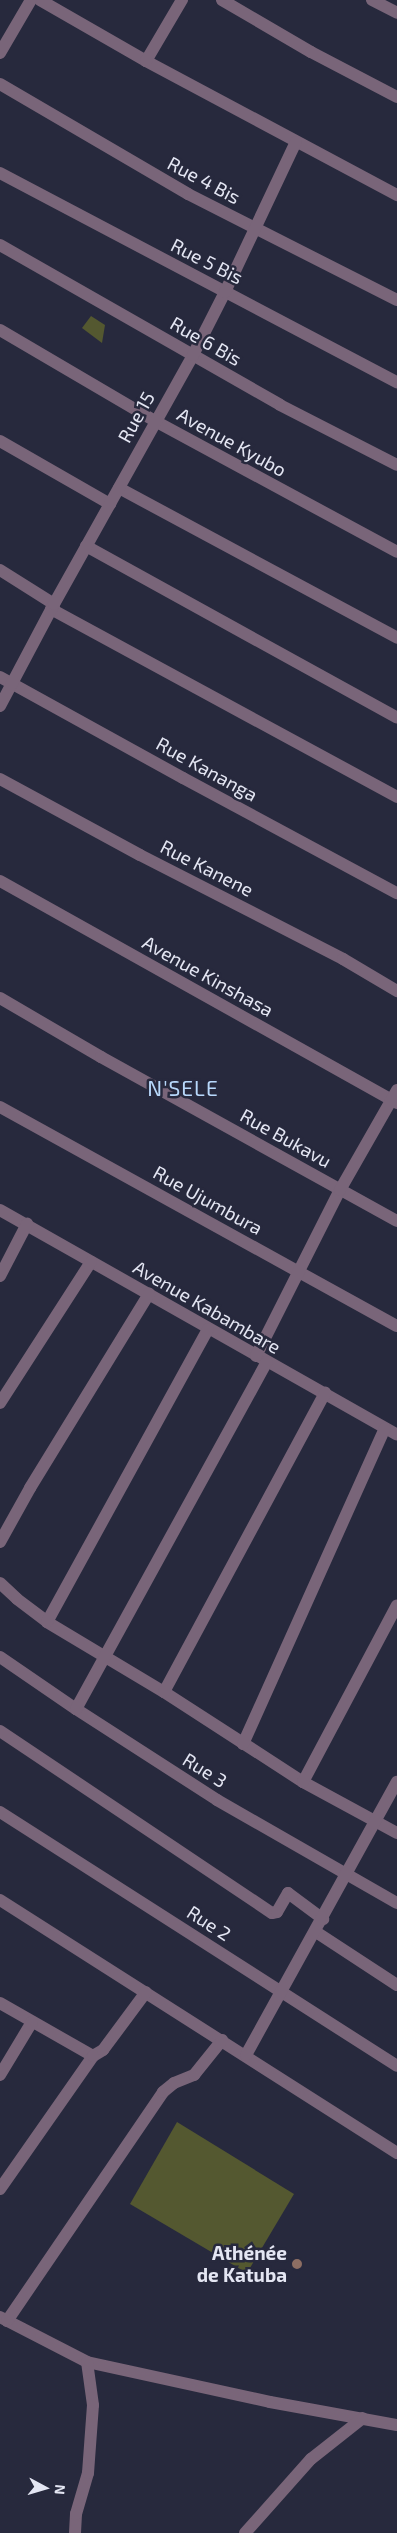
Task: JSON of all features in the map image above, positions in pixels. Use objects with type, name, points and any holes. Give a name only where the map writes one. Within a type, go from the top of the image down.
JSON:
[{"type":"street","points":[[0,53],[31,0]]},
{"type":"street","points":[[40,0],[146,61],[397,195]]},
{"type":"street","points":[[146,61],[182,0]]},
{"type":"street","points":[[222,0],[311,52],[397,97]]},
{"type":"street","points":[[372,0],[397,13]]},
{"type":"street","name":"Rue 4 Bis","points":[[0,84],[146,170],[397,300]]},
{"type":"street","name":"Rue 15","points":[[0,706],[52,606],[192,355],[225,292],[296,142]]},
{"type":"street","name":"Rue 5 Bis","points":[[0,173],[397,382]]},
{"type":"street","name":"Rue 6 Bis","points":[[0,245],[280,405],[397,465]]},
{"type":"street","name":"Avenue Kyubo","points":[[0,330],[155,420],[397,552]]},
{"type":"street","points":[[0,441],[110,504]]},
{"type":"street","points":[[118,488],[397,638]]},
{"type":"street","points":[[86,546],[397,718]]},
{"type":"street","points":[[0,570],[52,606],[397,797]]},
{"type":"street","name":"Rue Kananga","points":[[0,677],[397,893]]},
{"type":"street","name":"Rue Kanene","points":[[0,779],[140,855],[342,959],[397,991]]},
{"type":"street","name":"Avenue Kinshasa","points":[[0,881],[395,1098]]},
{"type":"street","name":"Rue Bukavu","points":[[0,998],[397,1221]]},
{"type":"street","points":[[76,1709],[261,1359],[299,1272],[340,1190],[395,1098]]},
{"type":"street","name":"Rue Ujumbura","points":[[0,1107],[397,1326]]},
{"type":"street","name":"Avenue Kabambare","points":[[0,1210],[397,1435]]},
{"type":"street","points":[[0,1276],[27,1224]]},
{"type":"street","points":[[0,1403],[91,1262]]},
{"type":"street","points":[[0,1542],[30,1488],[149,1294]]},
{"type":"street","points":[[47,1622],[208,1329]]},
{"type":"street","points":[[164,1692],[325,1393]]},
{"type":"street","points":[[243,1744],[385,1428]]},
{"type":"street","points":[[0,1583],[47,1622],[164,1692],[303,1782],[397,1833]]},
{"type":"street","points":[[303,1782],[397,1604]]},
{"type":"street","name":"Rue 3","points":[[0,1657],[76,1709],[217,1800],[397,1903]]},
{"type":"street","points":[[0,1731],[272,1913],[277,1912],[288,1893],[323,1919]]},
{"type":"street","points":[[246,2055],[283,1992],[397,1782]]},
{"type":"street","name":"Rue 2","points":[[0,1812],[397,2066]]},
{"type":"street","points":[[0,1900],[397,2153]]},
{"type":"street","points":[[316,1932],[397,1985]]},
{"type":"street","points":[[0,2189],[93,2056],[104,2050],[146,1992]]},
{"type":"street","points":[[0,2003],[93,2056]]},
{"type":"street","points":[[0,2075],[32,2022]]},
{"type":"street","points":[[222,2040],[194,2075],[174,2083],[163,2092],[3,2319],[87,2362],[270,2402],[397,2425]]},
{"type":"street","points":[[75,2533],[76,2514],[88,2473],[93,2405],[87,2362]]},
{"type":"street","points":[[245,2533],[311,2459],[363,2418]]},
{"type":"green space","points":[[91,316],[105,325],[102,343],[82,328]]},
{"type":"green space","points":[[177,2122],[294,2194],[247,2273],[130,2204]]},
{"type":"place","name":"Athénée de Katuba","points":[[297,2264]]},
{"type":"district","name":"N'SELE","points":[[183,1088]]}]
